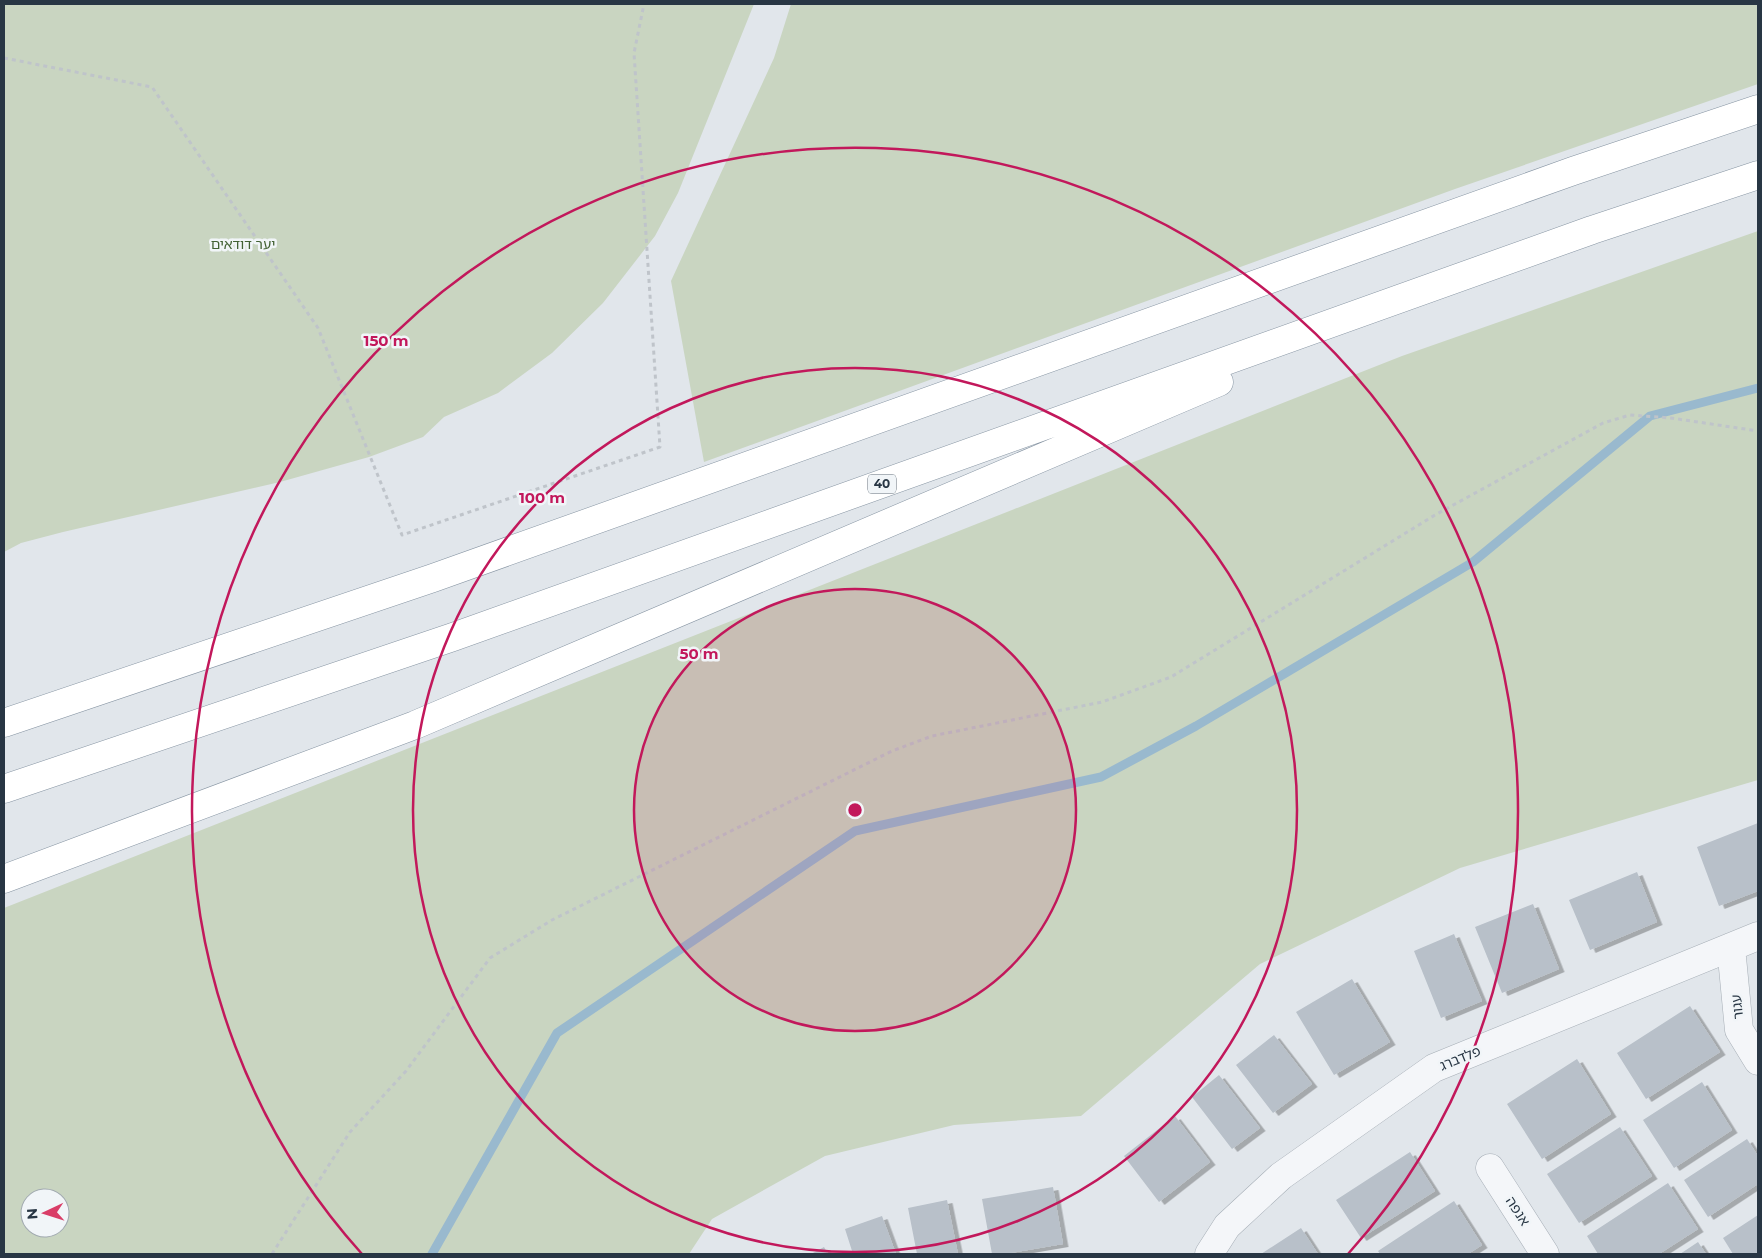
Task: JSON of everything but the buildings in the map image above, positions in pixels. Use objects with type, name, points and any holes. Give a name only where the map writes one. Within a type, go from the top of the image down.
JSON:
[{"type":"highway","points":[[4,723],[433,578],[1572,171],[1758,109]]},
{"type":"highway","name":"40","points":[[4,789],[462,634],[1592,230],[1758,175]]},
{"type":"highway","points":[[4,879],[414,725],[1474,272]]},
{"type":"street","name":"פלדברג","points":[[1209,1254],[1227,1226],[1281,1176],[1434,1068],[1758,936]]},
{"type":"street","name":"עגור","points":[[1731,947],[1739,1030],[1758,1061]]},
{"type":"street","name":"אנפה","points":[[1490,1168],[1545,1254]]},
{"type":"path","points":[[4,58],[152,86],[318,328],[402,535],[660,447],[634,53],[644,4]]},
{"type":"path","points":[[272,1254],[350,1132],[406,1071],[490,958],[552,920],[892,751],[932,736],[1102,702],[1171,678],[1436,515],[1603,422],[1630,415],[1671,418],[1758,431]]},
{"type":"green space","name":"יער דודאים","points":[[4,4],[754,4],[678,193],[655,236],[603,303],[552,353],[498,393],[444,417],[423,437],[369,457],[280,482],[63,532],[21,543],[4,552]]},
{"type":"green space","points":[[791,4],[1758,4],[1758,84],[1455,189],[704,462],[671,281],[774,58]]},
{"type":"green space","points":[[1758,231],[1758,780],[1460,868],[1260,964],[1081,1116],[954,1125],[825,1156],[712,1219],[689,1254],[4,1254],[4,908],[1402,356]]},
{"type":"waterway","points":[[432,1254],[557,1033],[855,831],[1101,777],[1196,726],[1473,562],[1650,416],[1758,388]]}]
